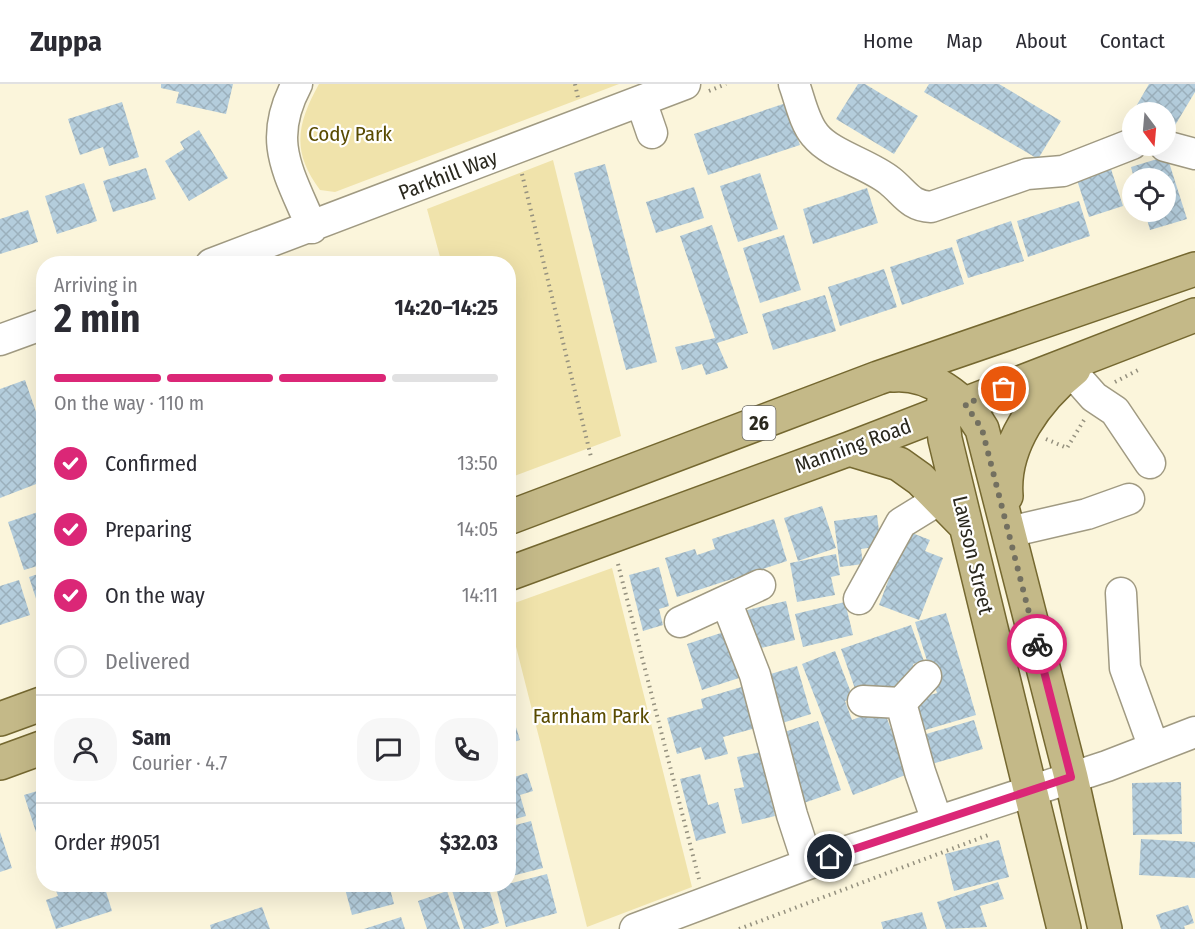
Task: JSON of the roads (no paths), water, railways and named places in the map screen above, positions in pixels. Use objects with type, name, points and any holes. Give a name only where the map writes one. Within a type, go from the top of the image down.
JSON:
[{"type":"main road","name":"26","points":[[516,515],[888,375],[1195,269]]},
{"type":"main road","name":"Manning Road","points":[[516,571],[849,449],[951,403],[1101,352],[1195,315]]},
{"type":"main road","points":[[951,403],[948,380],[964,356],[987,341]]},
{"type":"main road","points":[[1009,532],[1005,490],[1014,447],[1025,422],[1040,402],[1071,372],[1101,352]]},
{"type":"main road","points":[[888,375],[922,378],[951,403]]},
{"type":"main road","name":"Lawson Street","points":[[951,403],[945,439],[1064,929]]},
{"type":"main road","name":"Lawson Street","points":[[951,403],[982,429],[1071,777],[1105,929]]},
{"type":"main road","points":[[849,449],[899,464],[940,499],[966,526]]},
{"type":"main road","points":[[0,720],[36,706]]},
{"type":"main road","points":[[0,763],[36,750]]},
{"type":"street","points":[[297,84],[287,103],[280,128],[282,153],[312,228]]},
{"type":"street","name":"Parkhill Way","points":[[233,256],[685,84]]},
{"type":"street","points":[[794,84],[815,136],[824,144],[880,174],[903,196],[921,206],[931,207],[1027,174],[1063,171],[1122,148]]},
{"type":"street","points":[[641,101],[652,133]]},
{"type":"street","points":[[1176,149],[1195,154]]},
{"type":"street","points":[[0,340],[36,327]]},
{"type":"street","points":[[1071,372],[1094,397],[1115,411],[1150,463]]},
{"type":"street","points":[[860,599],[901,523],[940,499]]},
{"type":"street","points":[[1009,532],[1088,514],[1129,499]]},
{"type":"street","points":[[680,622],[760,585]]},
{"type":"street","points":[[1121,593],[1125,668],[1154,748]]},
{"type":"street","points":[[726,600],[755,675],[792,815],[808,864]]},
{"type":"street","points":[[902,703],[926,676]]},
{"type":"street","points":[[862,701],[902,703]]},
{"type":"street","points":[[902,703],[920,772],[937,821]]},
{"type":"street","points":[[634,929],[808,864],[1071,777],[1195,732]]},
{"type":"park label","name":"Cody Park","points":[[350,134]]},
{"type":"park label","name":"Farnham Park","points":[[591,716]]}]
